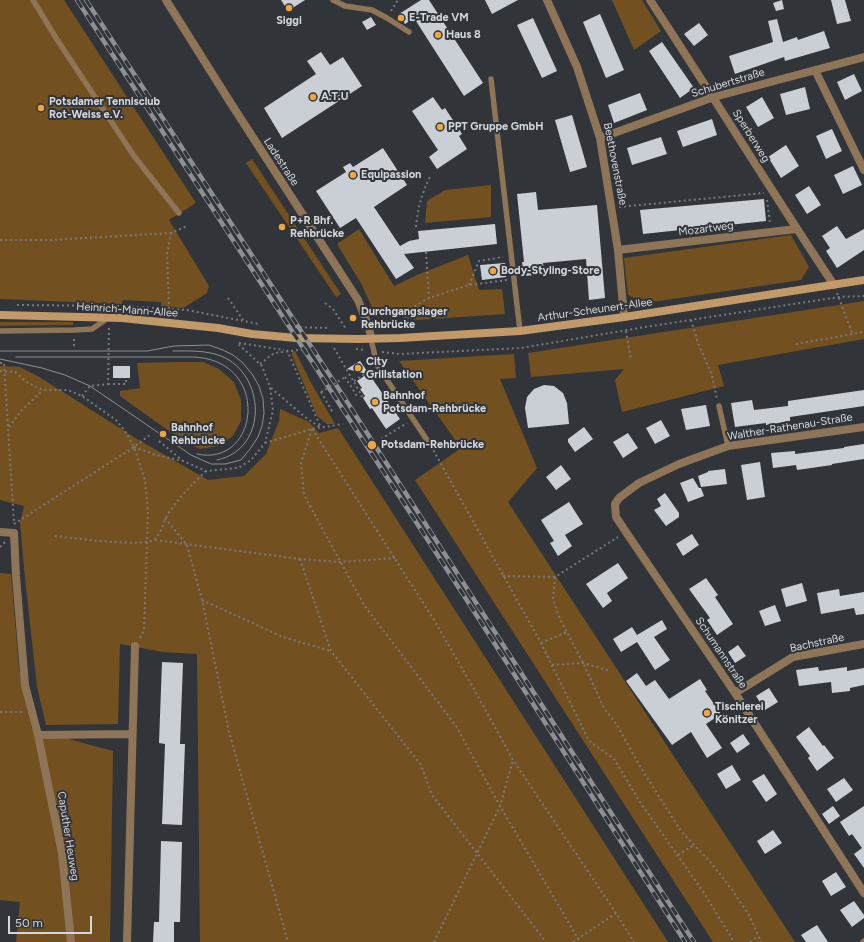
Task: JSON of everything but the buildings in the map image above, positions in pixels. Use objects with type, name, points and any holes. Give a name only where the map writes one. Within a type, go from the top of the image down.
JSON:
[{"type":"main road","name":"Arthur-Scheunert-Allee","points":[[328,339],[370,339],[520,331],[624,318],[864,280]]},
{"type":"main road","name":"Heinrich-Mann-Allee","points":[[0,315],[109,318],[218,328],[252,334],[328,339]]},
{"type":"street","name":"Ladestraße","points":[[166,0],[227,98],[358,300],[368,327],[370,339]]},
{"type":"street","name":"Beethovenstraße","points":[[547,0],[577,67],[600,138],[618,250],[624,318]]},
{"type":"street","name":"Sperberweg","points":[[650,0],[714,97],[796,229],[834,285]]},
{"type":"street","name":"Schubertstraße","points":[[600,138],[714,97],[864,57]]},
{"type":"street","points":[[815,70],[864,170]]},
{"type":"street","name":"Mozartweg","points":[[618,250],[796,229]]},
{"type":"street","name":"Walther-Rathenau-Straße","points":[[615,504],[619,498],[639,483],[679,464],[728,446],[864,426]]},
{"type":"street","name":"Schumannstraße","points":[[615,504],[616,517],[735,692],[864,893]]},
{"type":"street","name":"Caputher Heuweg","points":[[0,532],[14,533],[25,685],[38,735],[62,853],[71,942]]},
{"type":"street","name":"Bachstraße","points":[[735,692],[793,657],[864,644]]},
{"type":"street","points":[[127,942],[135,646]]},
{"type":"street","points":[[38,735],[132,734]]},
{"type":"lane","points":[[34,0],[56,38],[134,156],[179,213]]},
{"type":"lane","points":[[333,0],[345,6],[372,10],[409,32]]},
{"type":"lane","points":[[491,79],[520,331]]},
{"type":"lane","points":[[0,331],[92,329],[109,318]]},
{"type":"lane","points":[[370,339],[378,365],[427,440]]},
{"type":"lane","points":[[719,406],[728,446]]},
{"type":"path","points":[[387,18],[398,0]]},
{"type":"path","points":[[416,227],[419,203],[430,177]]},
{"type":"path","points":[[612,208],[766,193],[771,232]]},
{"type":"path","points":[[0,240],[51,240],[171,233],[187,226]]},
{"type":"path","points":[[169,309],[166,254],[171,233]]},
{"type":"path","points":[[426,252],[429,298]]},
{"type":"path","points":[[469,285],[480,260],[512,256]]},
{"type":"path","points":[[377,325],[393,319],[429,298],[469,285],[515,279]]},
{"type":"path","points":[[834,285],[853,334]]},
{"type":"path","points":[[373,351],[400,354],[521,348],[839,297],[864,296]]},
{"type":"path","points":[[228,298],[243,320],[262,324]]},
{"type":"path","points":[[325,304],[333,309],[346,329],[339,328]]},
{"type":"path","points":[[108,384],[109,318]]},
{"type":"path","points":[[393,319],[400,324]]},
{"type":"path","points":[[691,320],[698,343],[712,376],[719,406]]},
{"type":"path","points":[[289,327],[332,328]]},
{"type":"path","points":[[796,344],[864,332]]},
{"type":"path","points":[[626,337],[631,360]]},
{"type":"path","points":[[134,447],[156,455],[183,461],[206,470],[238,468],[251,460],[265,443],[273,410],[270,387],[262,366],[237,343],[287,350]]},
{"type":"path","points":[[334,347],[362,396],[361,397]]},
{"type":"path","points":[[260,364],[274,353],[287,350]]},
{"type":"path","points":[[287,350],[321,428]]},
{"type":"path","points":[[0,363],[4,363],[5,371],[14,524],[134,447],[151,434]]},
{"type":"path","points":[[354,382],[378,365]]},
{"type":"path","points":[[0,371],[15,372],[28,383],[43,390],[68,390],[82,396],[116,420],[125,431],[134,447],[145,480],[148,512],[144,630],[135,646]]},
{"type":"path","points":[[335,412],[332,411],[321,392],[345,377],[358,396]]},
{"type":"path","points":[[82,396],[90,386],[126,384],[126,378]]},
{"type":"path","points":[[270,387],[305,417],[321,428]]},
{"type":"path","points":[[8,428],[21,411],[43,390]]},
{"type":"path","points":[[381,439],[413,419]]},
{"type":"path","points":[[265,443],[312,430],[343,424]]},
{"type":"path","points":[[312,430],[395,558],[474,689],[513,760],[634,942]]},
{"type":"path","points":[[312,430],[301,463],[304,495],[364,605],[456,726],[500,806],[580,942]]},
{"type":"path","points":[[427,440],[541,643],[589,741],[614,758],[640,802],[704,893],[734,942]]},
{"type":"path","points":[[159,441],[183,461]]},
{"type":"path","points":[[155,540],[165,518],[179,498],[206,470]]},
{"type":"path","points":[[165,518],[187,545],[202,600],[229,732],[288,942]]},
{"type":"path","points":[[503,576],[555,577],[626,532]]},
{"type":"path","points":[[55,536],[112,542],[147,543],[155,540],[300,559],[340,562],[395,558]]},
{"type":"path","points":[[300,559],[331,651],[421,765],[432,795],[546,942]]},
{"type":"path","points":[[555,577],[553,598],[558,617],[583,663],[604,708],[617,725],[641,768],[681,831],[712,864],[733,891],[749,915],[761,942]]},
{"type":"path","points":[[202,600],[283,637],[331,651]]},
{"type":"path","points":[[541,643],[567,632]]},
{"type":"path","points":[[552,665],[583,663],[610,671]]},
{"type":"path","points":[[0,712],[32,712]]},
{"type":"path","points":[[434,942],[500,806],[513,760]]},
{"type":"path","points":[[678,855],[694,845]]},
{"type":"path","points":[[573,942],[616,913]]},
{"type":"path","points":[[750,942],[758,936]]},
{"type":"shaded area","points":[[0,0],[64,0],[196,203],[169,220],[209,286],[207,293],[183,308],[161,306],[161,302],[123,300],[122,304],[0,299]]},
{"type":"shaded area","points":[[612,0],[642,0],[661,31],[634,50]]},
{"type":"shaded area","points":[[252,159],[341,294],[336,297],[246,163]]},
{"type":"shaded area","points":[[491,185],[491,217],[425,223],[427,201],[445,190]]},
{"type":"shaded area","points":[[359,229],[394,286],[417,275],[468,255],[479,290],[502,289],[505,314],[417,320],[374,312],[362,285],[337,244]]},
{"type":"shaded area","points":[[791,235],[809,267],[801,280],[646,303],[628,295],[624,258]]},
{"type":"shaded area","points":[[864,301],[864,339],[718,365],[724,386],[622,412],[615,380],[624,369],[531,377],[528,353]]},
{"type":"shaded area","points":[[0,322],[73,322],[73,325],[0,326]]},
{"type":"shaded area","points":[[295,351],[310,381],[335,424],[327,424],[317,416],[292,355],[292,352]]},
{"type":"shaded area","points":[[514,354],[516,378],[500,379],[537,468],[508,502],[795,942],[713,942],[415,480],[461,448],[399,361]]},
{"type":"shaded area","points":[[203,362],[219,369],[234,382],[241,400],[241,421],[233,436],[218,446],[200,449],[180,439],[120,396],[120,391],[140,388],[137,363]]},
{"type":"shaded area","points":[[0,366],[20,367],[41,378],[137,439],[208,480],[244,476],[266,454],[279,421],[280,409],[309,422],[319,433],[338,428],[668,942],[200,942],[197,654],[163,652],[120,644],[118,724],[46,725],[37,687],[25,578],[20,523],[24,506],[0,500]]},
{"type":"shaded area","points":[[0,573],[11,574],[19,669],[32,729],[113,751],[110,942],[16,942],[20,902],[0,900]]},
{"type":"tram line","points":[[0,351],[147,351],[174,346],[209,345],[233,355],[242,362],[252,374],[259,386],[263,399],[264,413],[262,426],[258,437],[241,460],[225,464],[211,464],[191,455],[90,386],[65,375],[42,368],[0,359]]},
{"type":"tram line","points":[[173,351],[203,352],[221,356],[236,365],[247,378],[253,394],[255,411],[253,427],[246,442],[234,453],[217,460]]},
{"type":"tram line","points":[[16,357],[194,357],[219,363],[236,376],[246,393],[248,412],[244,431],[234,445],[218,454],[197,454]]},
{"type":"railway","points":[[77,0],[468,602],[685,942]]},
{"type":"railway","points":[[86,0],[342,394],[694,942]]},
{"type":"place","name":"Siggi","points":[[289,8]]},
{"type":"place","name":"E-Trade VM","points":[[401,18]]},
{"type":"place","name":"Haus 8","points":[[438,35]]},
{"type":"place","name":"A.T.U","points":[[313,97]]},
{"type":"place","name":"Potsdamer Tennisclub Rot-Weiss e.V.","points":[[41,108]]},
{"type":"place","name":"PPT Gruppe GmbH","points":[[440,127]]},
{"type":"place","name":"Equipassion","points":[[353,175]]},
{"type":"place","name":"P+R Bhf. Rehbrücke","points":[[282,227]]},
{"type":"place","name":"Body-Styling-Store","points":[[493,271]]},
{"type":"place","name":"Durchgangslager Rehbrücke","points":[[353,318]]},
{"type":"place","name":"City Grillstation","points":[[358,368]]},
{"type":"place","name":"Bahnhof Potsdam-Rehbrücke","points":[[375,402]]},
{"type":"place","name":"Bahnhof Rehbrücke","points":[[163,434]]},
{"type":"place","name":"Potsdam-Rehbrücke","points":[[372,445]]},
{"type":"place","name":"Tischlerei Könitzer","points":[[707,713]]}]
